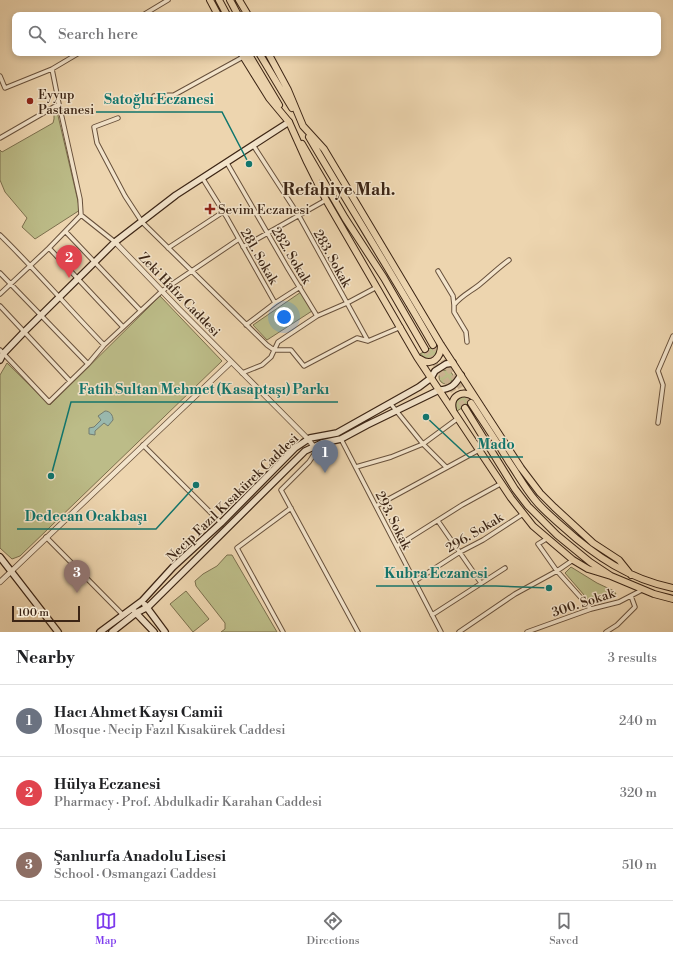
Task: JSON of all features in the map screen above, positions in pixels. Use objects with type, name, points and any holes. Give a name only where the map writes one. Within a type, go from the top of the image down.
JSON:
[{"type":"main road","points":[[210,0],[216,12]]},
{"type":"main road","points":[[219,0],[225,12]]},
{"type":"main road","points":[[230,0],[236,12]]},
{"type":"main road","points":[[239,0],[246,12]]},
{"type":"main road","points":[[245,56],[289,122],[345,218],[384,278],[425,349]]},
{"type":"main road","points":[[261,56],[352,211],[434,345]]},
{"type":"main road","points":[[270,56],[288,90],[303,126],[324,150],[441,345],[521,468],[540,493],[593,543],[619,560],[631,575]]},
{"type":"main road","points":[[0,360],[2,352],[41,316],[58,297],[115,242],[176,196],[289,122]]},
{"type":"main road","points":[[289,122],[326,200],[401,327],[417,357],[523,514],[533,526],[573,560],[588,569],[673,599]]},
{"type":"main road","points":[[417,357],[426,362],[438,359],[441,345]]},
{"type":"main road","name":"Necip Fazıl Kısakürek Caddesi","points":[[112,632],[134,612],[173,567],[221,523],[295,448],[310,438],[337,433],[431,378],[435,371],[446,364],[453,363]]},
{"type":"main road","name":"Necip Fazıl Kısakürek Caddesi","points":[[100,632],[122,614],[148,607],[306,452],[322,443],[341,439],[439,390],[448,389],[456,384],[461,375]]},
{"type":"main road","points":[[456,416],[452,407],[452,401],[455,397],[466,393],[477,399]]},
{"type":"main road","points":[[471,403],[523,483],[547,512],[595,555],[631,575],[655,585],[673,588]]},
{"type":"main road","points":[[465,408],[515,490],[528,506],[557,535],[590,562],[611,576]]},
{"type":"main road","points":[[0,557],[58,632]]},
{"type":"main road","points":[[142,601],[148,607],[165,632]]},
{"type":"main road","points":[[134,612],[154,632]]},
{"type":"street","points":[[148,12],[168,0]]},
{"type":"street","points":[[0,76],[5,88],[52,69],[74,56]]},
{"type":"street","points":[[154,96],[174,95],[241,56]]},
{"type":"street","points":[[0,294],[66,232],[81,215],[80,199],[52,69]]},
{"type":"street","points":[[0,138],[59,104]]},
{"type":"street","points":[[118,118],[94,127],[97,143],[125,196],[142,222],[246,325],[274,350],[291,350],[304,366],[357,338],[368,341],[401,327]]},
{"type":"street","name":"283. Sokak","points":[[253,145],[299,216],[368,341]]},
{"type":"street","name":"282. Sokak","points":[[227,163],[286,267],[317,316]]},
{"type":"street","name":"281. Sokak","points":[[203,179],[275,302]]},
{"type":"street","points":[[243,247],[326,200]]},
{"type":"street","points":[[168,248],[223,212]]},
{"type":"street","points":[[81,215],[115,242]]},
{"type":"street","points":[[66,232],[140,310]]},
{"type":"street","points":[[0,235],[31,266],[58,297],[104,345]]},
{"type":"street","points":[[2,352],[49,402],[88,364],[104,345],[162,291],[239,240]]},
{"type":"street","name":"Zeki Hafız Caddesi","points":[[115,242],[308,439],[314,447]]},
{"type":"street","points":[[49,248],[123,327]]},
{"type":"street","points":[[454,305],[460,297],[478,286],[509,260]]},
{"type":"street","points":[[438,271],[453,296],[454,312],[466,332],[467,342]]},
{"type":"street","points":[[0,273],[88,364]]},
{"type":"street","points":[[242,373],[262,365],[271,357],[278,342],[317,316],[347,303],[377,287]]},
{"type":"street","points":[[246,325],[275,302],[300,288]]},
{"type":"street","points":[[0,306],[70,381]]},
{"type":"street","points":[[658,423],[663,385],[658,371],[673,336]]},
{"type":"street","points":[[0,582],[231,362]]},
{"type":"street","points":[[390,403],[423,444],[446,467]]},
{"type":"street","points":[[356,467],[391,457],[423,444],[456,416]]},
{"type":"street","name":"293. Sokak","points":[[341,439],[441,632]]},
{"type":"street","points":[[322,443],[309,462],[281,490],[358,632]]},
{"type":"street","points":[[143,445],[221,523]]},
{"type":"street","points":[[376,506],[479,450]]},
{"type":"street","points":[[397,546],[462,505],[502,484]]},
{"type":"street","points":[[283,632],[237,548],[291,508]]},
{"type":"street","name":"296. Sokak","points":[[415,581],[523,514]]},
{"type":"street","points":[[438,521],[481,583]]},
{"type":"street","points":[[46,537],[122,614]]},
{"type":"street","points":[[548,538],[538,544],[558,571],[591,609]]},
{"type":"street","points":[[459,632],[515,594],[558,571],[573,560]]},
{"type":"street","points":[[432,615],[505,568]]},
{"type":"street","name":"300. Sokak","points":[[527,632],[591,609],[619,602],[643,589]]},
{"type":"street","points":[[606,632],[617,625],[635,607],[630,596]]},
{"type":"green space","points":[[54,107],[56,107],[80,210],[35,239],[22,227],[27,218],[5,192],[0,180],[0,150],[2,152],[53,123]]},
{"type":"green space","points":[[301,292],[312,311],[267,340],[253,325]]},
{"type":"green space","points":[[160,296],[222,361],[20,556],[12,559],[0,548],[0,375],[7,363],[50,405]]},
{"type":"green space","points":[[437,344],[438,350],[433,358],[427,359],[420,354]]},
{"type":"green space","points":[[446,370],[451,372],[453,377],[451,382],[446,384],[441,382],[439,377],[441,372]]},
{"type":"green space","points":[[463,396],[470,397],[473,401],[457,411],[456,402]]},
{"type":"green space","points":[[227,555],[232,555],[277,632],[221,632],[225,629],[225,623],[196,586],[195,581],[203,574],[217,566]]},
{"type":"green space","points":[[571,567],[597,583],[614,591],[616,594],[591,603],[565,573]]},
{"type":"green space","points":[[186,591],[209,619],[193,632],[170,604]]},
{"type":"water","points":[[105,411],[111,414],[113,420],[108,426],[104,423],[95,431],[95,435],[89,434],[89,428],[94,427],[101,420],[98,416]]},
{"type":"tunnel","points":[[433,345],[471,403]]},
{"type":"tunnel","points":[[425,349],[465,408]]},
{"type":"place","name":"Eyyup Pastanesi","points":[[30,101]]},
{"type":"place","name":"Satoğlu Eczanesi","points":[[249,164]]},
{"type":"place","name":"Sevim Eczanesi","points":[[210,209]]},
{"type":"place","name":"Hülya Eczanesi","points":[[69,278]]},
{"type":"place","name":"Mado","points":[[426,417]]},
{"type":"place","name":"Hacı Ahmet Kaysı Camii","points":[[325,473]]},
{"type":"place","name":"Fatih Sultan Mehmet (Kasaptaşı) Parkı","points":[[51,476]]},
{"type":"place","name":"Dedecan Ocakbaşı","points":[[196,485]]},
{"type":"place","name":"Kubra Eczanesi","points":[[549,588]]},
{"type":"place","name":"Şanlıurfa Anadolu Lisesi","points":[[77,593]]},
{"type":"district","name":"Refahiye Mah.","points":[[339,189]]}]
